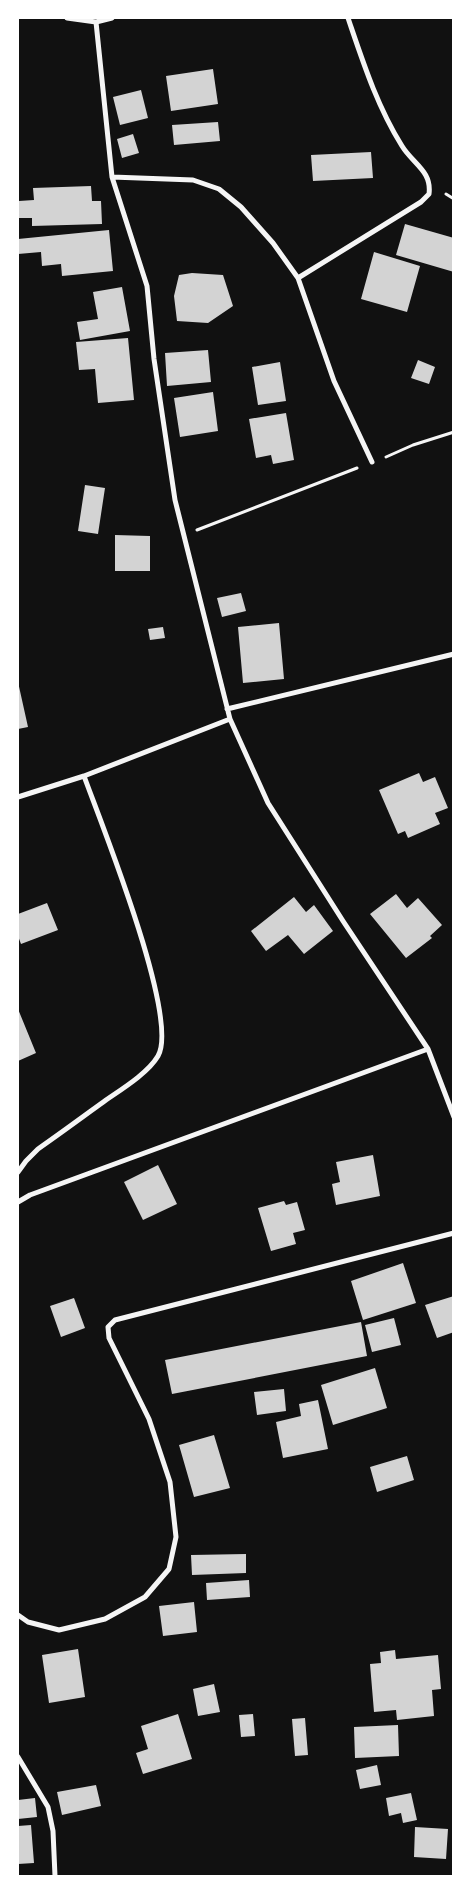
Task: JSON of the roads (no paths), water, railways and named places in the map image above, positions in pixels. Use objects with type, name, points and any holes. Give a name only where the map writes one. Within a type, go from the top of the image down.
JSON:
[{"type":"street","points":[[67,18],[96,22],[112,18]]},
{"type":"street","points":[[298,278],[421,202],[429,194],[430,184],[426,175],[402,148],[378,101],[348,18]]},
{"type":"street","points":[[96,22],[112,177],[147,286],[154,359],[174,500],[230,719],[268,803],[343,921],[428,1048],[454,1117]]},
{"type":"street","points":[[112,177],[193,180],[219,189],[242,207],[298,278],[334,381],[372,462]]},
{"type":"street","points":[[227,708],[454,654]]},
{"type":"street","points":[[18,797],[84,776],[230,719]]},
{"type":"street","points":[[18,1172],[38,1149],[137,1078],[158,1055],[162,1034],[159,1004],[139,929],[84,776]]},
{"type":"street","points":[[18,1202],[30,1195],[159,1146],[428,1048]]},
{"type":"street","points":[[18,1614],[28,1622],[59,1630],[105,1620],[145,1597],[169,1569],[176,1537],[170,1482],[149,1419],[109,1338],[108,1327],[115,1320],[454,1233]]},
{"type":"street","points":[[18,1757],[48,1807],[53,1832],[55,1876]]}]
